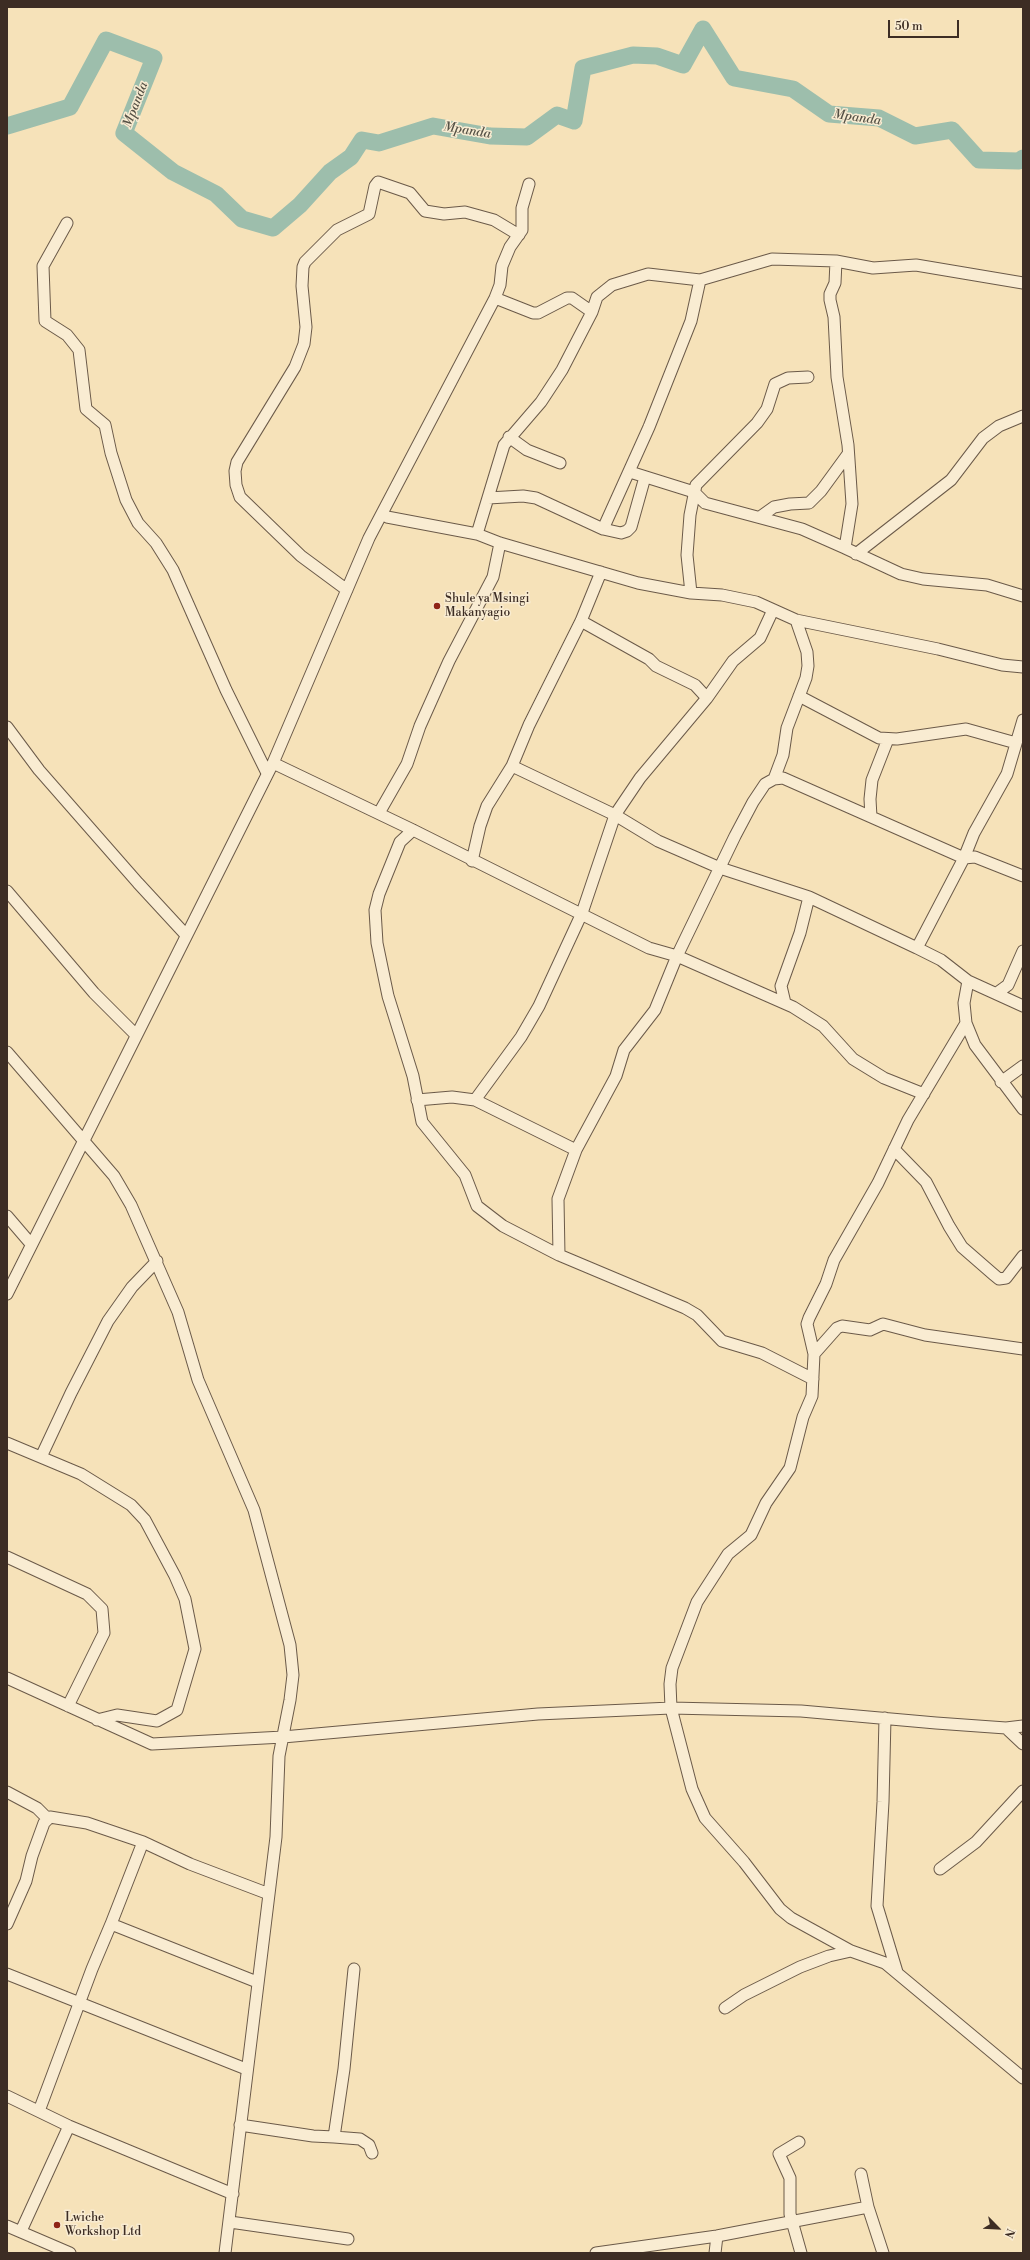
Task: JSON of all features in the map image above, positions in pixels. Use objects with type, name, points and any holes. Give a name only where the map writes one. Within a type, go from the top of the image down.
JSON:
[{"type":"street","points":[[347,590],[301,556],[240,497],[236,485],[235,471],[237,462],[295,367],[304,344],[306,327],[302,286],[303,267],[337,230],[369,214],[375,186],[378,182],[410,193],[425,211],[444,214],[465,212],[494,220],[519,235]]},
{"type":"street","points":[[7,1294],[135,1034],[273,763],[369,538],[407,463],[495,298],[500,285],[502,266],[510,247],[522,230],[522,208],[529,184]]},
{"type":"street","points":[[67,223],[43,266],[45,321],[67,335],[79,350],[86,409],[105,425],[110,453],[126,500],[138,523],[156,543],[172,570],[226,690],[267,773]]},
{"type":"street","points":[[477,534],[504,445],[509,437],[541,402],[562,370],[592,312],[600,292],[612,285],[648,274],[659,274],[700,280],[772,259],[836,261],[873,268],[916,265],[1023,283]]},
{"type":"street","points":[[836,261],[835,283],[830,294],[830,300],[834,317],[837,376],[845,418],[852,504],[845,548]]},
{"type":"street","points":[[603,529],[630,472],[691,321],[700,280]]},
{"type":"street","points":[[495,298],[532,313],[538,313],[567,298],[572,298],[592,312]]},
{"type":"street","points":[[691,593],[687,555],[694,492],[701,480],[757,424],[767,409],[775,384],[788,378],[808,378]]},
{"type":"street","points":[[856,554],[951,480],[983,438],[999,426],[1023,416]]},
{"type":"street","points":[[509,437],[527,450],[560,464]]},
{"type":"street","points":[[760,517],[774,508],[790,504],[809,503],[821,490],[848,454]]},
{"type":"street","points":[[630,472],[694,492],[705,503],[802,529],[901,574],[923,579],[988,585],[1023,596]]},
{"type":"street","points":[[488,498],[523,496],[536,498],[603,529],[620,533],[627,531],[631,527],[645,477]]},
{"type":"street","points":[[387,517],[477,534],[500,543],[638,583],[691,593],[736,598],[756,602],[796,620],[1022,668]]},
{"type":"street","points":[[379,813],[407,764],[420,726],[449,661],[493,577],[500,543]]},
{"type":"street","points":[[472,860],[480,826],[487,806],[512,766],[529,725],[581,621],[602,572]]},
{"type":"street","points":[[475,1100],[521,1037],[538,1006],[582,913],[615,815],[640,778],[707,698],[733,661],[760,638],[773,610]]},
{"type":"street","points":[[774,779],[783,755],[788,728],[806,678],[807,652],[796,620]]},
{"type":"street","points":[[581,621],[649,659],[665,671],[695,686],[707,698]]},
{"type":"street","points":[[799,696],[861,730],[888,739],[914,738],[966,728],[1016,742]]},
{"type":"street","points":[[917,948],[964,858],[974,833],[1007,774],[1023,720]]},
{"type":"street","points":[[7,727],[54,787],[138,883],[186,934]]},
{"type":"street","points":[[871,817],[870,799],[872,780],[877,763],[888,739]]},
{"type":"street","points":[[273,763],[379,813],[582,913],[649,948],[677,956],[785,1003],[823,1026],[853,1059],[884,1078],[924,1094]]},
{"type":"street","points":[[512,766],[615,815],[658,841],[720,868],[809,897],[941,960],[968,981],[1023,1006]]},
{"type":"street","points":[[560,1255],[558,1199],[576,1150],[616,1076],[624,1050],[655,1010],[677,956],[752,802],[765,784],[774,779],[783,778],[964,858],[975,857],[1023,876]]},
{"type":"street","points":[[848,806],[870,799]]},
{"type":"street","points":[[413,830],[400,842],[379,894],[376,910],[377,943],[388,996],[413,1076],[422,1122],[465,1175],[477,1206],[504,1226],[560,1255],[685,1308],[697,1315],[722,1341],[762,1353],[813,1379]]},
{"type":"street","points":[[7,891],[94,993],[135,1034]]},
{"type":"street","points":[[785,1003],[781,986],[800,933],[809,897]]},
{"type":"street","points":[[997,993],[1008,985],[1023,951]]},
{"type":"street","points":[[968,981],[964,1003],[966,1023],[975,1046],[1023,1109]]},
{"type":"street","points":[[966,1023],[908,1120],[878,1183],[834,1260],[826,1284],[809,1318],[808,1324],[814,1354],[812,1396],[803,1417],[790,1468],[766,1503],[751,1536],[728,1554],[697,1602],[672,1668],[670,1684],[671,1708],[692,1789],[705,1818],[744,1862],[780,1909],[791,1918],[851,1951],[873,1958],[897,1972],[1023,2078]]},
{"type":"street","points":[[7,1052],[84,1139],[122,1187],[157,1261],[178,1312],[198,1380],[254,1510],[261,1531],[290,1645],[293,1675],[279,1756],[276,1837],[257,1982],[252,2040],[246,2069],[226,2253]]},
{"type":"street","points":[[1001,1082],[1023,1066]]},
{"type":"street","points":[[417,1100],[452,1097],[475,1100],[576,1150]]},
{"type":"street","points":[[894,1149],[926,1182],[948,1226],[962,1247],[993,1274],[1000,1279],[1006,1278],[1023,1256]]},
{"type":"street","points":[[7,1216],[31,1244]]},
{"type":"street","points":[[41,1457],[71,1393],[108,1321],[132,1286],[157,1261]]},
{"type":"street","points":[[814,1354],[837,1328],[842,1326],[870,1330],[883,1324],[925,1335],[1023,1349]]},
{"type":"street","points":[[7,1443],[81,1474],[131,1505],[145,1520],[175,1576],[184,1599],[194,1638],[195,1649],[190,1670],[174,1713],[157,1721],[117,1716],[97,1720]]},
{"type":"street","points":[[7,1557],[87,1594],[102,1609],[104,1633],[68,1706]]},
{"type":"street","points":[[7,1678],[152,1744],[283,1737],[462,1719],[671,1708],[801,1710],[1006,1728],[1023,1726]]},
{"type":"street","points":[[886,1718],[877,1906],[897,1972]]},
{"type":"street","points":[[1006,1728],[1023,1744]]},
{"type":"street","points":[[940,1869],[976,1842],[1023,1791]]},
{"type":"street","points":[[7,1792],[37,1808],[48,1819]]},
{"type":"street","points":[[48,1819],[58,1818],[87,1823],[143,1842],[190,1864],[268,1894]]},
{"type":"street","points":[[7,1924],[26,1881],[32,1856],[48,1819]]},
{"type":"street","points":[[39,2111],[79,2002],[143,1842]]},
{"type":"street","points":[[111,1924],[257,1982]]},
{"type":"street","points":[[725,2008],[744,1995],[800,1967],[829,1956],[851,1951]]},
{"type":"street","points":[[334,2137],[344,2069],[354,1969]]},
{"type":"street","points":[[7,1974],[246,2069]]},
{"type":"street","points":[[7,2096],[69,2126],[233,2194]]},
{"type":"street","points":[[240,2125],[313,2136],[360,2139],[369,2145],[372,2153]]},
{"type":"street","points":[[21,2231],[69,2126]]},
{"type":"street","points":[[799,2142],[779,2154],[790,2178],[791,2223],[797,2234],[801,2253]]},
{"type":"street","points":[[861,2174],[868,2206],[883,2253]]},
{"type":"street","points":[[596,2253],[717,2236],[791,2223],[868,2206]]},
{"type":"street","points":[[230,2222],[348,2239]]},
{"type":"street","points":[[7,2226],[70,2253]]},
{"type":"street","points":[[715,2253],[717,2236]]},
{"type":"waterway","name":"Mpanda","points":[[7,126],[70,107],[106,40],[154,58],[124,133],[173,172],[216,194],[242,219],[273,228],[300,205],[330,172],[351,157],[362,140],[379,143],[433,126],[490,136],[527,137],[557,115],[574,121],[583,68],[633,55],[657,56],[683,65],[703,29],[734,78],[793,89],[829,114],[879,118],[915,136],[952,130],[979,160],[1019,161],[1023,158]]},
{"type":"place","name":"Shule ya Msingi Makanyagio","points":[[437,606]]},
{"type":"place","name":"Lwiche Workshop Ltd","points":[[57,2225]]}]
